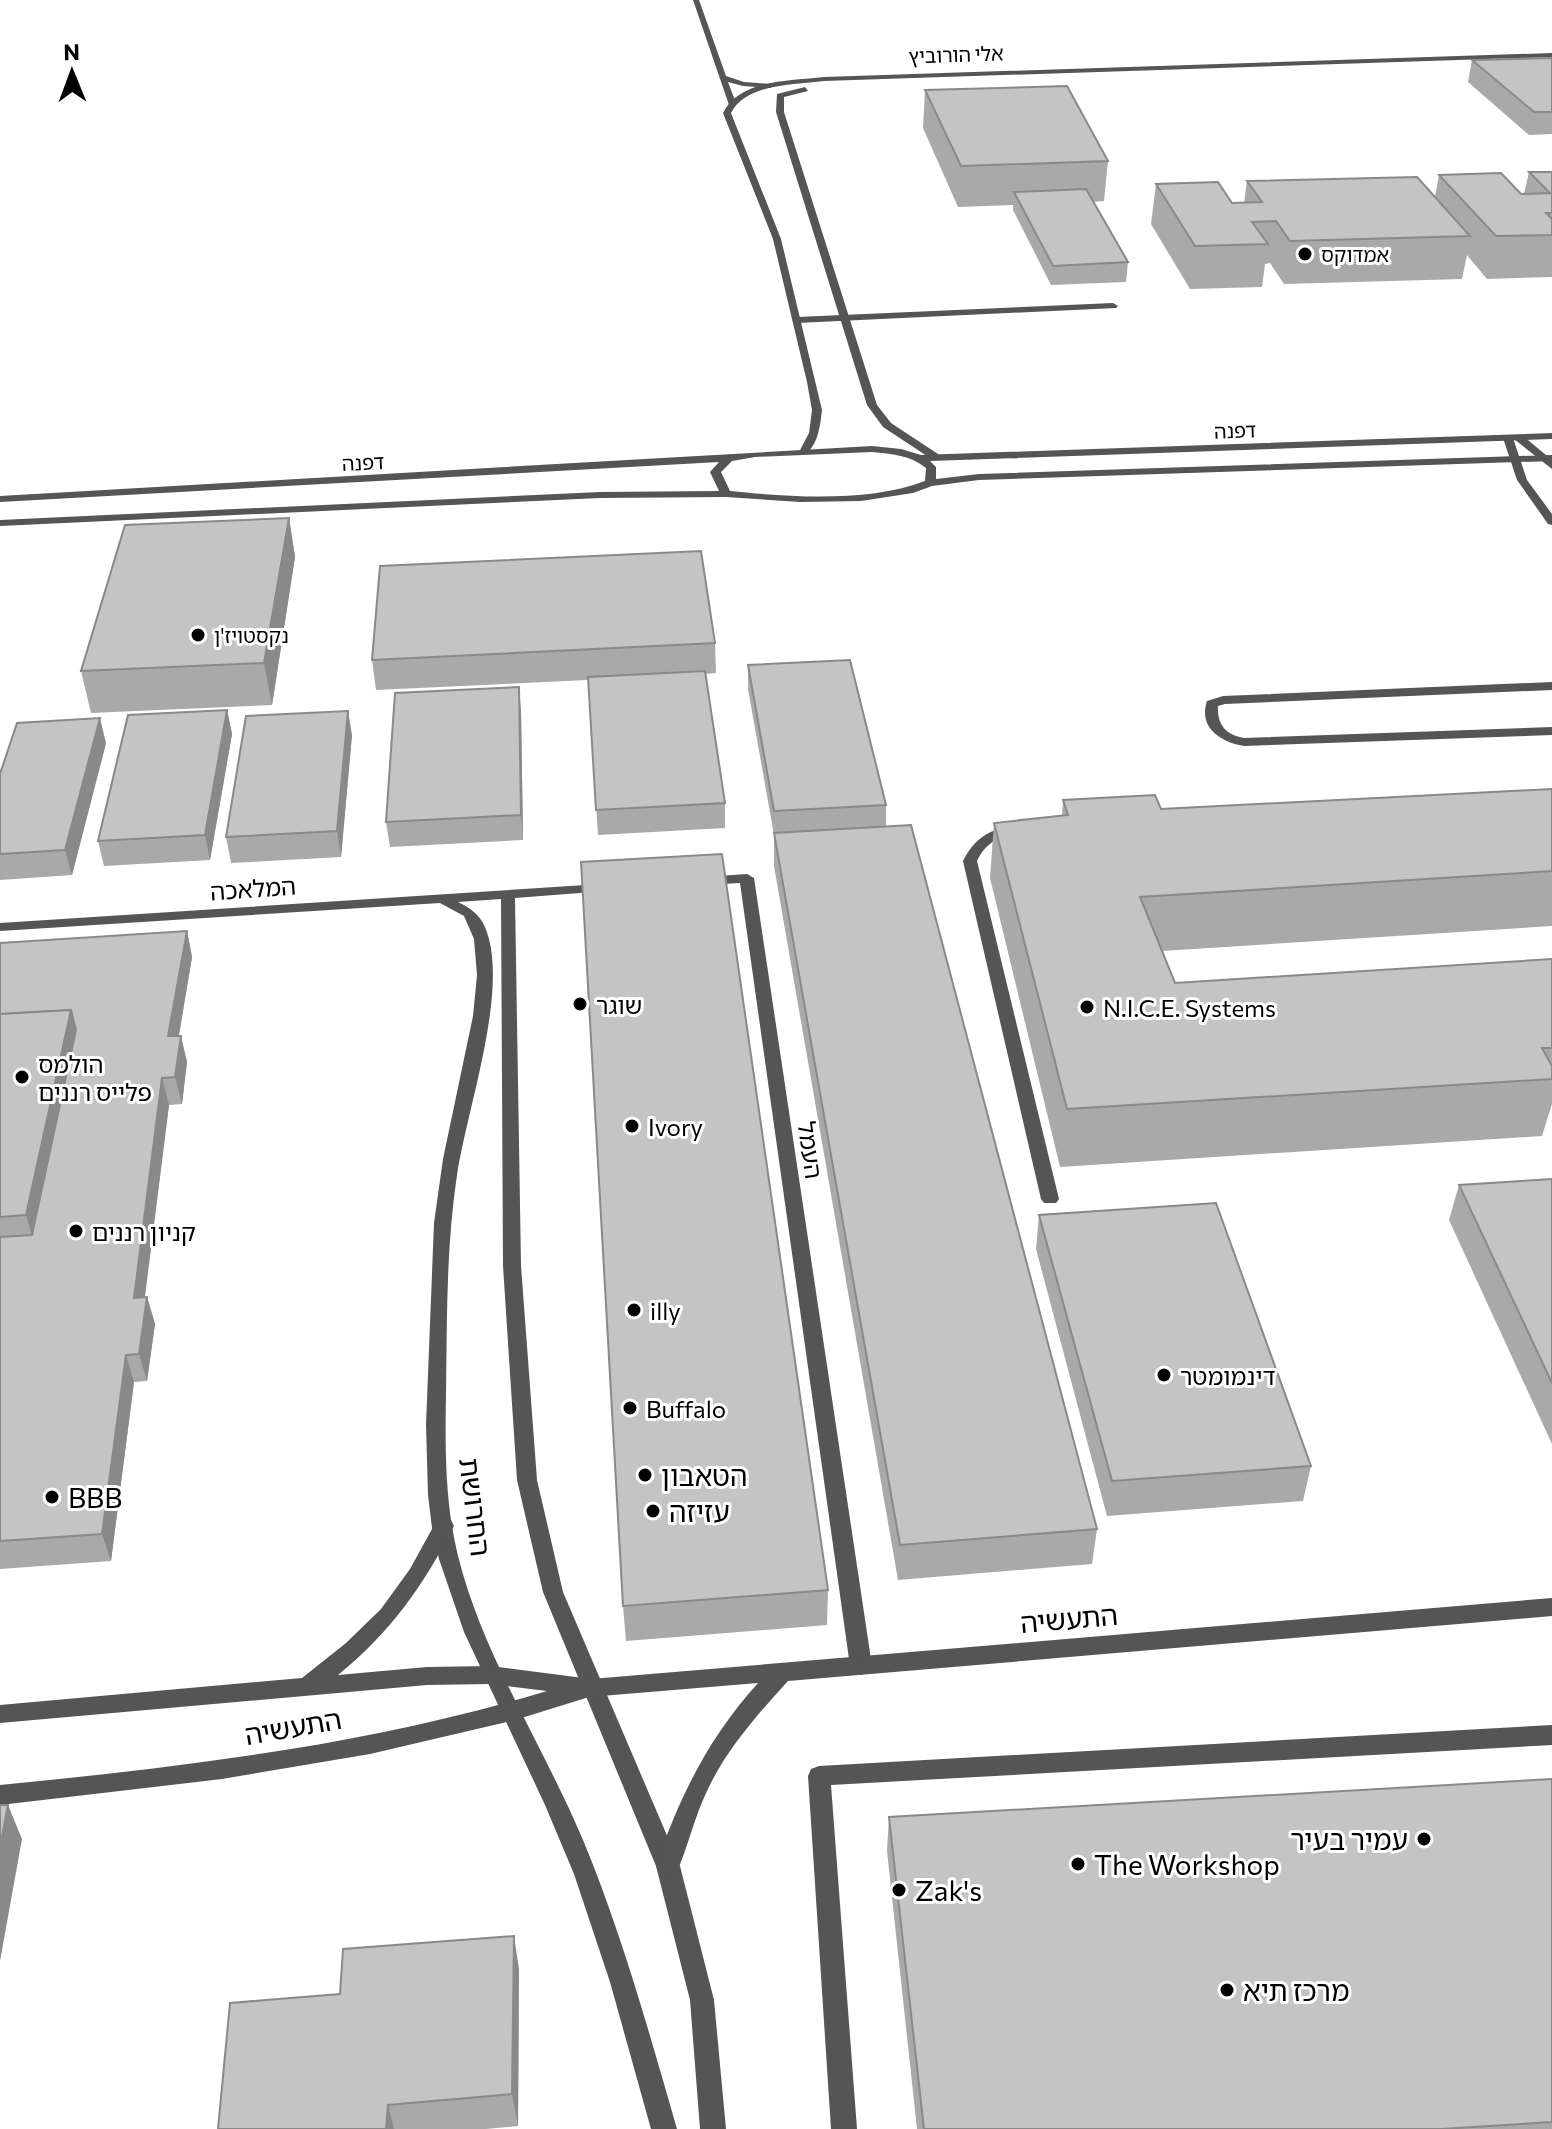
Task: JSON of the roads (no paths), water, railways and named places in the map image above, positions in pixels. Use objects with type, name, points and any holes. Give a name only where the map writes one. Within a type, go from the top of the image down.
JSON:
[{"type":"street","points":[[696,0],[732,103],[727,113],[777,239],[797,320],[817,410],[814,433],[804,452]]},
{"type":"street","name":"אלי הורוביץ","points":[[732,103],[768,86],[921,73],[1552,58]]},
{"type":"street","name":"אלי הורוביץ","points":[[937,458],[887,425],[872,405],[780,112],[780,96],[791,92],[897,81],[1552,58]]},
{"type":"street","points":[[722,77],[743,84],[768,86]]},
{"type":"street","points":[[797,320],[1113,306]]},
{"type":"street","name":"דפנה","points":[[0,499],[872,449],[937,458],[1552,436]]},
{"type":"street","points":[[1513,437],[1522,480],[1552,522]]},
{"type":"street","points":[[1513,437],[1550,461]]},
{"type":"street","points":[[726,494],[715,472],[729,458]]},
{"type":"street","points":[[920,458],[931,467],[930,483]]},
{"type":"street","name":"דפנה","points":[[0,523],[600,495],[726,494],[761,499],[905,493],[930,483],[979,477],[1516,459],[1550,461]]},
{"type":"street","points":[[1552,686],[1223,700],[1212,704],[1210,712],[1216,731],[1223,737],[1244,742],[1552,731]]},
{"type":"street","points":[[1037,826],[994,833],[978,843],[970,861],[1050,1199]]},
{"type":"street","name":"העמל","points":[[683,882],[747,878],[861,1666]]},
{"type":"street","points":[[620,887],[508,894],[512,1266],[527,1480],[553,1592],[668,1866],[702,2000],[713,2129]]},
{"type":"street","name":"המלאכה","points":[[0,927],[508,894]]},
{"type":"street","name":"החרושת","points":[[421,899],[458,903],[473,916],[482,936],[483,1014],[451,1157],[441,1237],[438,1488],[448,1558],[491,1675],[570,1837],[619,1971],[664,2129]]},
{"type":"street","points":[[309,1685],[359,1647],[397,1608],[423,1570],[444,1526]]},
{"type":"street","name":"התעשיה","points":[[0,1714],[309,1685],[491,1675],[591,1688],[1552,1607]]},
{"type":"street","points":[[668,1866],[686,1804],[708,1763],[739,1718],[782,1672]]},
{"type":"street","name":"התעשיה","points":[[0,1795],[128,1783],[284,1759],[509,1714],[591,1688]]},
{"type":"street","points":[[844,2129],[819,1776],[1552,1735]]},
{"type":"place","name":"אמדוקס","points":[[1305,254]]},
{"type":"place","name":"נקסטויז'ן","points":[[198,635]]},
{"type":"place","name":"שוגר","points":[[580,1004]]},
{"type":"place","name":"N.I.C.E. Systems","points":[[1087,1007]]},
{"type":"place","name":"הולמס פלייס רננים","points":[[22,1077]]},
{"type":"place","name":"Ivory","points":[[632,1126]]},
{"type":"place","name":"קניון רננים","points":[[76,1231]]},
{"type":"place","name":"illy","points":[[634,1310]]},
{"type":"place","name":"דינמומטר","points":[[1164,1375]]},
{"type":"place","name":"Buffalo","points":[[630,1408]]},
{"type":"place","name":"הטאבון","points":[[645,1475]]},
{"type":"place","name":"BBB","points":[[52,1497]]},
{"type":"place","name":"עזיזה","points":[[653,1511]]},
{"type":"place","name":"עמיר בעיר","points":[[1424,1839]]},
{"type":"place","name":"The Workshop","points":[[1078,1864]]},
{"type":"place","name":"Zak's","points":[[899,1890]]},
{"type":"place","name":"מרכז תיא","points":[[1227,1990]]}]
